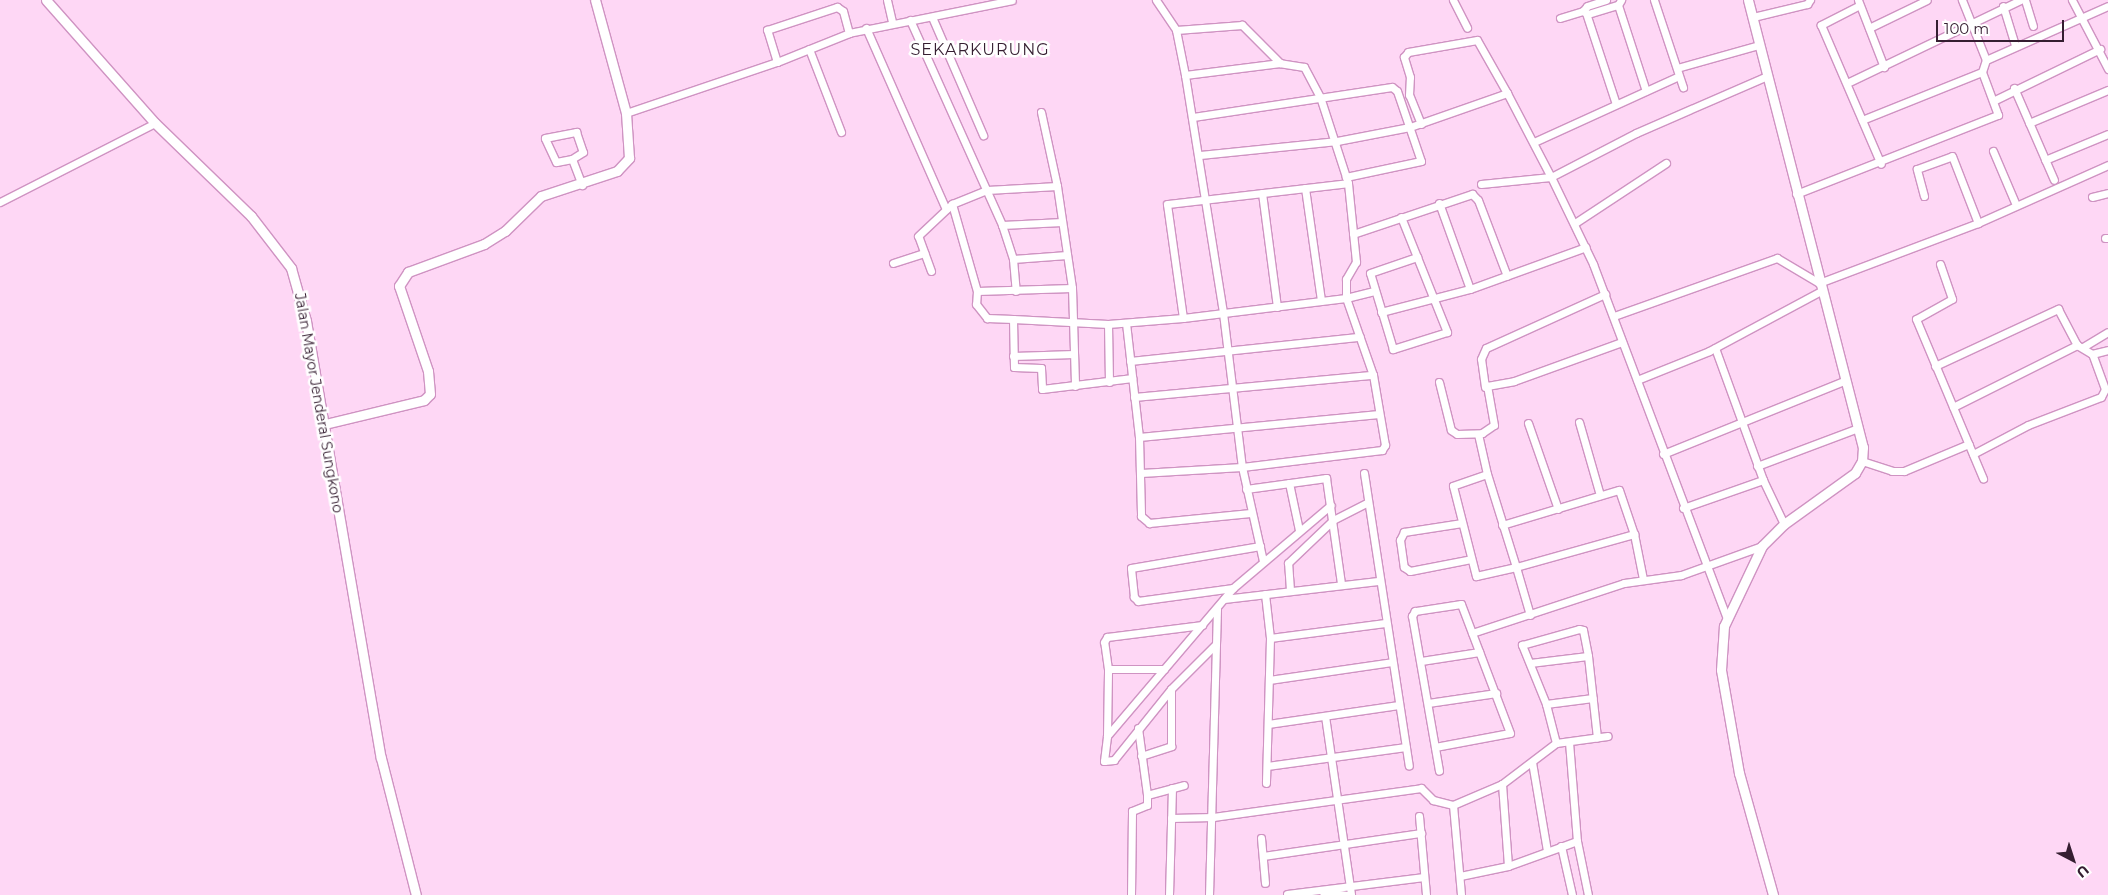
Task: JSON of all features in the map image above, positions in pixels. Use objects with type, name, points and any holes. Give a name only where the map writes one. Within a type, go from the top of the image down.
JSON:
[{"type":"main road","name":"Jalan Mayor Jenderal Sungkono","points":[[46,0],[155,123],[251,216],[291,268],[299,288],[325,424],[381,758],[398,839],[416,895]]},
{"type":"main road","points":[[325,424],[424,400],[430,394],[428,371],[399,286],[408,272],[484,244],[505,231],[541,196],[582,185],[617,171],[629,158],[626,113],[595,0]]},
{"type":"main road","points":[[1748,0],[1796,194],[1858,428],[1862,461],[1855,473],[1784,524],[1762,546],[1727,618],[1721,644],[1724,692],[1739,773],[1773,895]]},
{"type":"street","points":[[887,0],[892,22]]},
{"type":"street","points":[[626,113],[776,62],[866,28],[892,22],[932,17],[1012,0]]},
{"type":"street","points":[[1156,0],[1176,30],[1185,75],[1200,155],[1224,313],[1242,467],[1263,561]]},
{"type":"street","points":[[1453,0],[1467,28]]},
{"type":"street","points":[[1606,0],[1586,6],[1585,12],[1616,104]]},
{"type":"street","points":[[1654,0],[1683,87]]},
{"type":"street","points":[[1753,17],[1807,4],[1810,0]]},
{"type":"street","points":[[1869,28],[1927,0]]},
{"type":"street","points":[[1796,194],[1881,164],[1998,115],[1982,72],[1986,60],[1969,24],[1962,0]]},
{"type":"street","points":[[1847,84],[2003,6],[2020,0]]},
{"type":"street","points":[[2025,0],[2033,26]]},
{"type":"street","points":[[2072,0],[2078,17],[2100,49],[2108,69]]},
{"type":"street","points":[[1560,18],[1620,2],[1646,90]]},
{"type":"street","points":[[1881,164],[1821,23],[1858,3],[1884,66]]},
{"type":"street","points":[[776,62],[767,30],[837,6],[843,11],[849,33]]},
{"type":"street","points":[[2003,6],[2015,46]]},
{"type":"street","points":[[1986,60],[2078,17],[2108,6]]},
{"type":"street","points":[[932,17],[983,135]]},
{"type":"street","points":[[910,20],[1002,225],[1013,259],[1016,291]]},
{"type":"street","points":[[1176,30],[1242,25],[1280,63]]},
{"type":"street","points":[[866,28],[949,206],[977,291],[976,304],[987,318],[1108,324],[1278,307],[1346,298],[1374,291]]},
{"type":"street","points":[[1420,124],[1409,95],[1410,77],[1404,57],[1408,52],[1478,40],[1576,223],[1614,316],[1683,508],[1727,618]]},
{"type":"street","points":[[1534,142],[1646,90],[1678,72],[1759,45]]},
{"type":"street","points":[[809,49],[841,132]]},
{"type":"street","points":[[1994,100],[2014,88],[2100,49]]},
{"type":"street","points":[[1141,473],[1242,467],[1382,450],[1385,445],[1373,375],[1346,298],[1346,279],[1356,262],[1347,180],[1337,141],[1320,96],[1304,67],[1280,63],[1185,75]]},
{"type":"street","points":[[1862,120],[1982,72]]},
{"type":"street","points":[[1481,184],[1551,177],[1636,133],[1767,76]]},
{"type":"street","points":[[1182,318],[1166,207],[1170,203],[1206,197],[1305,188],[1347,180],[1421,161],[1410,127],[1392,87],[1320,96],[1192,117]]},
{"type":"street","points":[[2014,88],[2054,180]]},
{"type":"street","points":[[2029,123],[2108,90]]},
{"type":"street","points":[[1200,155],[1337,141],[1410,127],[1507,93]]},
{"type":"street","points":[[1041,112],[1057,186],[1072,288],[1075,386]]},
{"type":"street","points":[[0,202],[155,123]]},
{"type":"street","points":[[574,130],[583,152],[572,158],[556,162],[545,138],[574,130]]},
{"type":"street","points":[[2045,160],[2108,134]]},
{"type":"street","points":[[1993,151],[2016,204]]},
{"type":"street","points":[[1924,196],[1917,169],[1952,156],[1978,223]]},
{"type":"street","points":[[572,158],[582,185]]},
{"type":"street","points":[[1576,223],[1666,163]]},
{"type":"street","points":[[1637,380],[1715,348],[1820,287],[1978,223],[2016,204],[2108,165]]},
{"type":"street","points":[[931,271],[918,236],[949,206],[986,190],[1057,186]]},
{"type":"street","points":[[1305,188],[1321,301]]},
{"type":"street","points":[[1262,193],[1278,307]]},
{"type":"street","points":[[2092,197],[2108,193]]},
{"type":"street","points":[[1353,234],[1439,203],[1472,194],[1476,197],[1507,276]]},
{"type":"street","points":[[1439,203],[1470,290]]},
{"type":"street","points":[[1401,217],[1417,257],[1433,298],[1446,334],[1396,348],[1390,346],[1374,291],[1371,271],[1417,257]]},
{"type":"street","points":[[1002,225],[1062,222]]},
{"type":"street","points":[[1380,312],[1470,290],[1586,247]]},
{"type":"street","points":[[893,262],[924,252]]},
{"type":"street","points":[[1013,259],[1067,255]]},
{"type":"street","points":[[1614,316],[1777,258],[1820,287]]},
{"type":"street","points":[[1940,264],[1952,299],[1916,316],[1983,478]]},
{"type":"street","points":[[977,291],[1072,288]]},
{"type":"street","points":[[1439,382],[1451,430],[1457,434],[1478,434],[1494,425],[1485,388],[1481,359],[1486,348],[1605,294]]},
{"type":"street","points":[[1936,366],[2058,309],[2080,346],[2092,354],[2105,389],[2101,397],[2028,425],[1973,454]]},
{"type":"street","points":[[1013,319],[1013,356],[1016,369],[1041,368],[1042,389],[1132,378]]},
{"type":"street","points":[[1126,322],[1139,437],[1140,506],[1149,524],[1251,512]]},
{"type":"street","points":[[1108,324],[1109,382]]},
{"type":"street","points":[[1953,407],[2108,332]]},
{"type":"street","points":[[1130,361],[1360,337]]},
{"type":"street","points":[[1485,388],[1514,381],[1622,342]]},
{"type":"street","points":[[1715,348],[1742,419],[1757,466],[1784,524]]},
{"type":"street","points":[[2092,354],[2108,350]]},
{"type":"street","points":[[1013,356],[1074,354]]},
{"type":"street","points":[[1134,397],[1232,390],[1373,375]]},
{"type":"street","points":[[1664,454],[1742,419],[1846,380]]},
{"type":"street","points":[[1139,437],[1379,414]]},
{"type":"street","points":[[1579,422],[1600,495]]},
{"type":"street","points":[[1528,424],[1558,509]]},
{"type":"street","points":[[1757,466],[1858,428]]},
{"type":"street","points":[[1478,434],[1487,474],[1530,615]]},
{"type":"street","points":[[1862,461],[1892,471],[1904,471],[1969,444]]},
{"type":"street","points":[[1364,473],[1378,581],[1409,766]]},
{"type":"street","points":[[1487,474],[1453,486],[1471,559],[1479,576],[1634,534]]},
{"type":"street","points":[[1246,489],[1326,478],[1341,583]]},
{"type":"street","points":[[1683,508],[1763,480]]},
{"type":"street","points":[[1289,483],[1299,530]]},
{"type":"street","points":[[1502,525],[1616,490],[1622,493],[1634,534],[1643,579]]},
{"type":"street","points":[[1290,590],[1287,564],[1333,520],[1367,503]]},
{"type":"street","points":[[1107,736],[1234,588],[1299,530],[1331,505]]},
{"type":"street","points":[[1462,522],[1404,532],[1400,540],[1404,567],[1410,571],[1471,559]]},
{"type":"street","points":[[1234,588],[1138,601],[1134,597],[1132,568],[1260,546]]},
{"type":"street","points":[[1472,633],[1643,579],[1681,575],[1762,546]]},
{"type":"street","points":[[1224,599],[1341,583],[1378,581]]},
{"type":"street","points":[[1265,594],[1270,638],[1266,783]]},
{"type":"street","points":[[1435,747],[1510,733],[1461,604],[1415,611],[1412,616],[1439,771]]},
{"type":"street","points":[[1209,895],[1213,817],[1216,608]]},
{"type":"street","points":[[1270,638],[1385,623]]},
{"type":"street","points":[[1202,625],[1107,637],[1104,642],[1108,669],[1107,736],[1102,757],[1108,762],[1171,689],[1215,645]]},
{"type":"street","points":[[1556,743],[1546,704],[1524,642],[1580,629],[1583,630],[1588,656],[1596,738]]},
{"type":"street","points":[[1421,661],[1479,652]]},
{"type":"street","points":[[1530,663],[1588,656]]},
{"type":"street","points":[[1269,680],[1392,662]]},
{"type":"street","points":[[1108,669],[1164,669]]},
{"type":"street","points":[[1141,756],[1171,746],[1171,689]]},
{"type":"street","points":[[1428,703],[1496,693]]},
{"type":"street","points":[[1546,704],[1592,698]]},
{"type":"street","points":[[1268,724],[1399,705]]},
{"type":"street","points":[[1310,891],[1350,895],[1325,716]]},
{"type":"street","points":[[1131,895],[1132,811],[1147,805],[1138,728]]},
{"type":"street","points":[[1171,818],[1213,817],[1421,788],[1433,800],[1454,805],[1502,784],[1556,743],[1608,736]]},
{"type":"street","points":[[1569,742],[1577,841],[1588,895]]},
{"type":"street","points":[[1267,766],[1406,747]]},
{"type":"street","points":[[1532,762],[1547,851]]},
{"type":"street","points":[[1502,784],[1508,866]]},
{"type":"street","points":[[1147,795],[1184,785]]},
{"type":"street","points":[[1169,895],[1172,788]]},
{"type":"street","points":[[1454,805],[1461,895]]},
{"type":"street","points":[[1419,816],[1426,895]]},
{"type":"street","points":[[1263,856],[1421,833]]},
{"type":"street","points":[[1261,838],[1265,883]]},
{"type":"street","points":[[1460,876],[1508,866],[1577,841]]},
{"type":"street","points":[[1561,846],[1572,895]]},
{"type":"street","points":[[1287,894],[1424,877]]},
{"type":"district","name":"SEKARKURUNG","points":[[980,50]]}]
